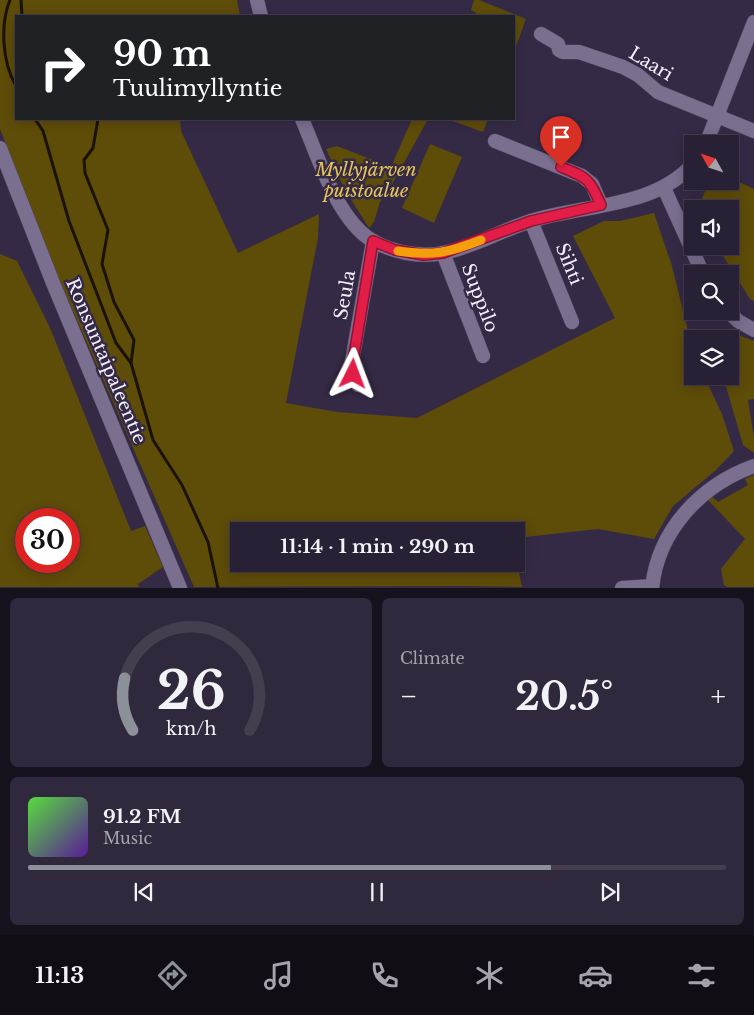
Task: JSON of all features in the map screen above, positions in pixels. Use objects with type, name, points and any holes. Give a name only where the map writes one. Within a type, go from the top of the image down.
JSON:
[{"type":"street","points":[[257,0],[260,15]]},
{"type":"street","points":[[710,135],[754,22]]},
{"type":"street","name":"Laari","points":[[541,34],[558,44],[559,50],[563,52],[578,52],[623,67],[658,92],[754,131]]},
{"type":"street","points":[[302,120],[341,205],[355,226],[373,241],[395,250],[424,255],[443,253],[531,221],[633,198],[664,188],[684,174]]},
{"type":"street","points":[[495,141],[582,176],[592,184],[601,205]]},
{"type":"street","name":"Ronsuntaipaleentie","points":[[0,148],[53,283],[180,588]]},
{"type":"street","points":[[664,188],[699,265]]},
{"type":"street","name":"Sihti","points":[[531,221],[572,322]]},
{"type":"street","name":"Seula","points":[[358,385],[352,367],[373,241]]},
{"type":"street","name":"Suppilo","points":[[443,253],[483,356]]},
{"type":"street","points":[[737,320],[754,330]]},
{"type":"street","points":[[622,588],[652,587],[662,550],[675,525],[688,509],[720,482],[754,466]]},
{"type":"green space","points":[[0,0],[237,0],[240,15],[15,15],[15,120],[180,120],[181,131],[238,253],[319,214],[318,238],[286,403],[337,412],[417,418],[615,318],[573,236],[604,221],[620,221],[654,213],[672,266],[688,330],[684,330],[684,385],[708,385],[722,414],[734,451],[716,470],[673,506],[654,539],[598,529],[525,537],[525,522],[230,522],[230,572],[519,572],[522,587],[194,587],[59,279],[0,129]]},
{"type":"green space","points":[[474,0],[479,0],[526,19],[515,49],[515,15],[475,15],[476,13],[471,10]]},
{"type":"green space","name":"Myllyjärven puistoalue","points":[[412,120],[427,121],[390,188],[380,202],[374,222],[369,228],[345,190],[326,149],[337,146],[391,167]]},
{"type":"green space","name":"Myllyjärven puistoalue","points":[[450,120],[488,120],[483,132]]},
{"type":"green space","points":[[430,144],[462,157],[434,223],[402,208]]},
{"type":"green space","points":[[739,182],[754,189],[754,301],[750,299],[739,281],[739,265],[729,265],[723,255],[739,255],[739,200],[702,200],[705,190],[739,190]]},
{"type":"green space","points":[[0,254],[17,261],[51,330],[131,531],[145,526],[163,567],[138,584],[139,587],[0,587]]},
{"type":"green space","points":[[739,335],[754,341],[754,399],[748,400],[754,438],[754,453],[743,445],[726,385],[739,385]]},
{"type":"green space","points":[[754,475],[754,587],[727,587],[724,585],[721,569],[745,539],[706,498],[710,495],[718,502],[748,485],[745,479]]},
{"type":"waterway","points":[[10,0],[5,20],[4,43],[5,55],[15,84]]},
{"type":"waterway","points":[[21,0],[22,15]]},
{"type":"waterway","points":[[36,120],[43,131],[69,221],[116,343],[131,363]]},
{"type":"waterway","points":[[98,120],[93,148],[84,160],[85,173],[108,230],[102,264],[114,302],[134,340],[131,363],[153,440],[182,485],[208,542],[218,588]]},
{"type":"slow traffic","points":[[398,251],[424,255],[443,253],[481,240]]},
{"type":"route","points":[[353,374],[352,367],[373,241],[395,250],[424,255],[443,253],[531,221],[559,213],[601,205],[592,184],[582,176],[561,167]]}]
